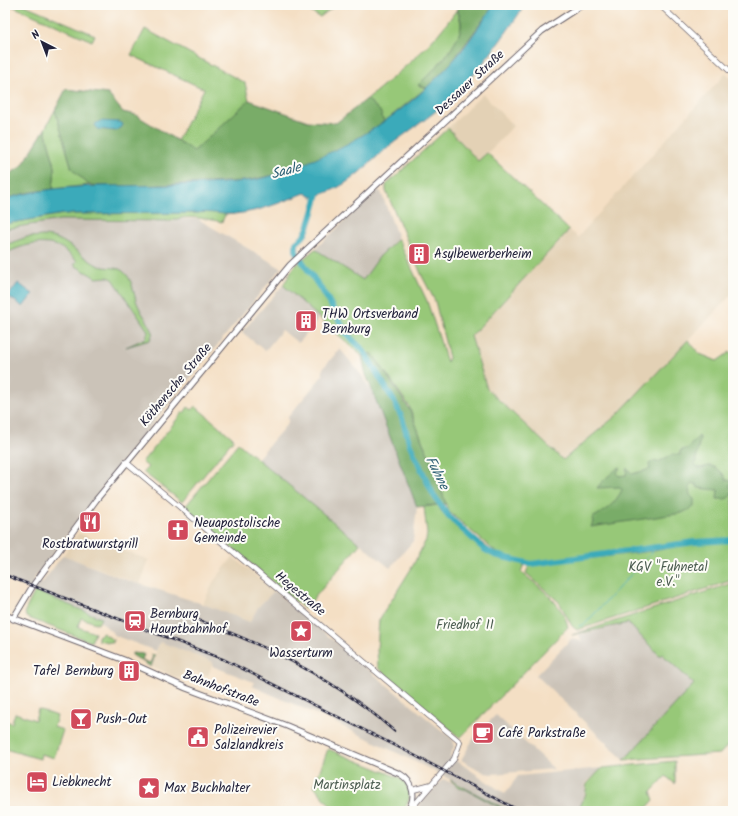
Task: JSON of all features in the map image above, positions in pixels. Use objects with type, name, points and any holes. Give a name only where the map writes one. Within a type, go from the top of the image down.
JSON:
[{"type":"main road","name":"Dessauer Straße","points":[[378,183],[539,34],[582,5]]},
{"type":"main road","name":"Köthensche Straße","points":[[13,619],[38,578],[92,504],[294,261],[378,183]]},
{"type":"main road","name":"Bahnhofstraße","points":[[5,615],[124,660],[186,688],[287,726],[400,774],[408,781],[413,790]]},
{"type":"main road","points":[[408,811],[412,803],[413,790]]},
{"type":"street","points":[[660,5],[733,74]]},
{"type":"street","name":"Hegestraße","points":[[126,462],[460,742],[454,759],[433,784]]},
{"type":"street","points":[[413,790],[426,788],[433,784]]},
{"type":"street","points":[[408,811],[433,784]]},
{"type":"shaded area","points":[[726,73],[733,80],[733,293],[617,415],[563,460],[487,389],[471,336],[569,230],[578,237]]},
{"type":"shaded area","points":[[483,94],[513,126],[494,147],[478,161],[448,128]]},
{"type":"shaded area","points":[[378,190],[381,192],[398,238],[380,256],[362,281],[315,249]]},
{"type":"shaded area","points":[[176,219],[198,219],[281,268],[125,457],[32,581],[42,583],[63,555],[124,579],[203,604],[250,622],[258,607],[274,591],[453,740],[454,747],[450,756],[505,794],[518,776],[602,768],[586,783],[584,796],[578,811],[509,811],[436,772],[330,720],[252,686],[254,682],[212,666],[213,662],[160,642],[156,651],[116,636],[99,620],[5,579],[5,229],[60,220],[171,221]]},
{"type":"shaded area","points":[[283,285],[320,316],[298,343],[282,330],[265,351],[242,332]]},
{"type":"shaded area","points":[[340,349],[363,377],[373,393],[417,507],[413,541],[390,568],[257,459],[288,423],[288,417],[323,375],[323,368]]},
{"type":"shaded area","points":[[78,533],[149,560],[140,584],[63,555]]},
{"type":"shaded area","points":[[233,557],[274,591],[258,607],[250,622],[203,604],[213,582]]},
{"type":"shaded area","points":[[628,623],[660,656],[662,654],[694,684],[624,760],[536,675],[571,639],[582,641],[579,635]]},
{"type":"shaded area","points":[[160,642],[213,662],[208,676],[185,668],[180,679],[151,666]]},
{"type":"shaded area","points":[[496,715],[554,769],[492,774],[485,773],[461,760],[476,734]]},
{"type":"shaded area","points":[[443,779],[467,790],[506,811],[414,811]]},
{"type":"green space","points":[[10,5],[25,5],[95,35],[92,41]]},
{"type":"green space","points":[[298,5],[336,5],[320,17]]},
{"type":"green space","points":[[457,5],[494,5],[452,62],[426,88],[418,85],[444,59],[454,44],[461,27]]},
{"type":"green space","points":[[457,9],[461,25],[457,41],[438,65],[418,85],[426,88],[384,122],[380,111],[367,99],[404,68],[427,46]]},
{"type":"green space","points":[[145,29],[245,83],[249,100],[194,152],[177,141],[204,89],[131,55]]},
{"type":"green space","points":[[66,89],[108,94],[123,112],[136,115],[194,151],[249,100],[308,121],[336,123],[367,99],[380,111],[384,122],[340,149],[280,174],[245,181],[120,187],[89,185],[72,169],[55,110]]},
{"type":"green space","points":[[55,110],[72,169],[89,185],[53,189],[55,167],[45,129]]},
{"type":"green space","points":[[448,128],[478,161],[487,153],[569,230],[471,336],[487,389],[563,460],[617,415],[688,340],[700,354],[717,361],[730,352],[733,355],[733,539],[702,543],[733,541],[733,580],[577,630],[572,626],[559,602],[526,573],[529,566],[524,564],[521,572],[556,603],[565,618],[568,627],[460,738],[378,668],[377,649],[379,620],[411,569],[426,540],[427,534],[424,507],[438,505],[441,511],[497,555],[508,558],[498,554],[448,511],[433,464],[423,443],[409,406],[372,353],[362,356],[283,285],[295,266],[315,249],[363,280],[380,256],[398,239],[427,301],[447,362],[449,358],[435,301],[422,276],[386,191],[386,185]],"holes":[[[683,545],[654,551],[540,564]]]},
{"type":"green space","points":[[45,129],[55,167],[53,189],[26,193],[5,199],[5,177],[22,166]]},
{"type":"green space","points":[[208,211],[234,214],[225,215],[222,222],[190,217],[171,221],[60,220],[5,229],[5,224],[63,214],[197,213]]},
{"type":"green space","points":[[27,237],[51,237],[66,243],[97,265],[116,268],[123,271],[131,281],[136,301],[153,332],[150,340],[126,347],[146,338],[148,331],[113,279],[108,277],[96,278],[74,265],[77,261],[62,248],[51,244],[37,244],[23,246],[5,254],[5,245]]},
{"type":"green space","points":[[372,353],[410,410],[433,464],[446,504],[417,507],[365,372],[362,356]]},
{"type":"green space","points":[[195,406],[233,438],[233,440],[182,502],[143,472],[148,467],[142,462],[183,412],[184,413],[188,407],[192,410]]},
{"type":"green space","points":[[699,436],[700,438],[695,465],[698,468],[710,466],[715,467],[722,473],[726,480],[733,481],[733,484],[729,486],[733,490],[731,496],[726,499],[717,499],[718,490],[698,488],[697,485],[692,483],[689,488],[690,495],[694,499],[694,507],[682,513],[591,527],[593,522],[592,518],[609,507],[622,490],[620,487],[597,488],[601,482],[617,468],[620,467],[617,473],[619,476],[626,475],[627,468],[632,474],[650,469],[649,464],[653,461],[658,462],[673,454],[680,455],[680,451],[688,448]]},
{"type":"green space","points":[[238,443],[360,544],[305,609],[184,508]]},
{"type":"green space","points":[[733,583],[733,739],[720,754],[624,760],[694,684],[662,654],[660,656],[628,623],[572,635]]},
{"type":"green space","points":[[35,591],[101,618],[98,624],[81,618],[78,627],[95,633],[91,642],[26,617],[25,611]]},
{"type":"green space","points":[[103,633],[113,640],[113,643],[98,640],[98,636]]},
{"type":"green space","points":[[132,653],[144,654],[142,660],[150,663],[153,656],[150,654],[155,655],[151,667],[132,655]]},
{"type":"green space","points":[[38,709],[57,716],[54,727],[63,730],[54,758],[41,754],[40,759],[5,749],[5,721],[12,723],[15,713],[35,720]]},
{"type":"green space","name":"Martinsplatz","points":[[328,749],[400,778],[407,785],[410,794],[408,802],[402,811],[335,811],[314,786]]},
{"type":"green space","points":[[675,761],[675,784],[666,776],[651,792],[654,800],[644,811],[578,811],[585,796],[587,784],[602,768]]},
{"type":"green space","points":[[450,780],[509,811],[506,811],[467,790],[460,788]]},
{"type":"water","name":"Saale","points":[[494,5],[525,5],[490,55],[460,90],[434,113],[387,148],[353,178],[324,194],[312,197],[305,193],[261,209],[234,214],[206,212],[63,214],[5,224],[5,199],[26,194],[47,190],[88,186],[209,184],[253,180],[285,171],[328,153],[367,133],[403,108],[420,94],[457,56]]},
{"type":"water","points":[[100,121],[120,122],[123,124],[122,127],[116,131],[97,129],[95,124]]},
{"type":"water","points":[[18,283],[33,294],[23,307],[8,296]]},
{"type":"waterway","name":"Fuhne","points":[[318,188],[317,197],[307,230],[302,238],[296,243],[296,252],[327,298],[346,333],[363,350],[395,403],[402,418],[410,445],[433,494],[449,517],[484,549],[495,555],[531,564],[695,542],[733,540]]},
{"type":"waterway","points":[[579,626],[585,624],[651,553],[652,548]]},
{"type":"railway","points":[[5,575],[225,660],[410,753],[520,811]]},
{"type":"railway","points":[[198,620],[250,641],[301,666],[349,696],[394,731]]},
{"type":"place","name":"Asylbewerberheim","points":[[419,254]]},
{"type":"place","name":"THW Ortsverband Bernburg","points":[[306,321]]},
{"type":"place","name":"Rostbratwurstgrill","points":[[90,522]]},
{"type":"place","name":"Neuapostolische Gemeinde","points":[[178,530]]},
{"type":"place","name":"Bernburg Hauptbahnhof","points":[[135,621]]},
{"type":"place","name":"Wasserturm","points":[[301,631]]},
{"type":"place","name":"Tafel Bernburg","points":[[129,671]]},
{"type":"place","name":"Push-Out","points":[[81,719]]},
{"type":"place","name":"Café Parkstraße","points":[[483,733]]},
{"type":"place","name":"Polizeirevier Salzlandkreis","points":[[198,737]]},
{"type":"place","name":"Liebknecht","points":[[37,782]]},
{"type":"place","name":"Max Buchhalter","points":[[149,788]]},
{"type":"park label","name":"KGV \"Fuhnetal e.V.\"","points":[[668,574]]},
{"type":"park label","name":"Friedhof II","points":[[465,625]]}]
